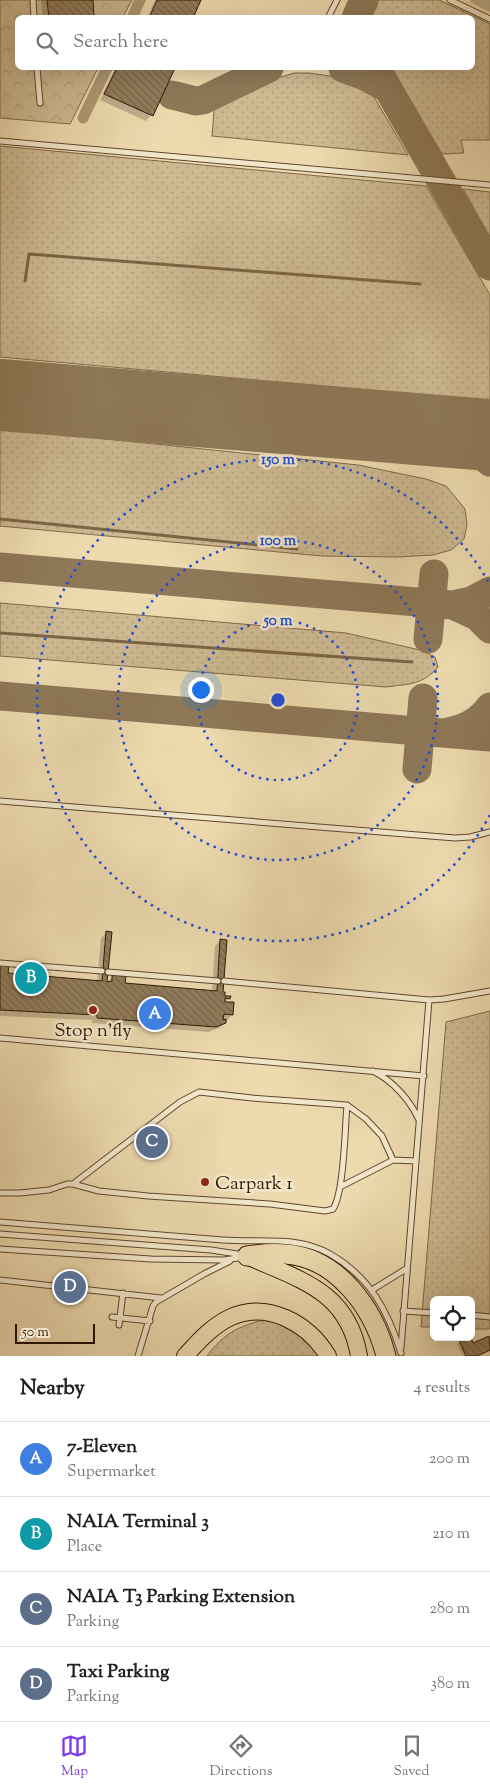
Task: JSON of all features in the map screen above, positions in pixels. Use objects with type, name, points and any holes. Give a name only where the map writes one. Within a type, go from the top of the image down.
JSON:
[{"type":"highway","points":[[241,1257],[286,1254],[309,1260],[322,1266],[346,1284],[360,1300],[378,1333],[395,1355]]},
{"type":"main road","points":[[241,1257],[307,1282],[326,1296],[345,1317],[351,1328],[360,1356]]},
{"type":"main road","points":[[185,1356],[221,1323],[237,1315],[256,1312],[279,1315],[296,1323],[311,1335],[328,1356]]},
{"type":"lane","points":[[33,0],[34,15]]},
{"type":"lane","points":[[330,15],[337,0]]},
{"type":"lane","points":[[450,0],[490,19]]},
{"type":"lane","points":[[37,70],[40,103]]},
{"type":"lane","points":[[0,141],[490,185]]},
{"type":"lane","points":[[0,801],[455,838],[470,837],[490,832]]},
{"type":"lane","points":[[0,963],[218,981]]},
{"type":"lane","points":[[224,982],[429,1000],[458,998],[490,992]]},
{"type":"lane","points":[[395,1355],[403,1311],[429,1000]]},
{"type":"lane","points":[[0,1038],[424,1076]]},
{"type":"lane","points":[[370,1070],[404,1095],[410,1102],[420,1122]]},
{"type":"lane","points":[[73,1184],[188,1097],[200,1092],[347,1105],[366,1119],[382,1136],[393,1160]]},
{"type":"lane","points":[[0,1193],[49,1190],[73,1184],[99,1191],[270,1204],[325,1211],[333,1209],[337,1203],[340,1187],[347,1105]]},
{"type":"lane","points":[[340,1187],[393,1160],[416,1161]]},
{"type":"lane","points":[[0,1222],[226,1240],[291,1241],[308,1244],[330,1254],[372,1290],[387,1314],[395,1355]]},
{"type":"lane","points":[[0,1234],[211,1250],[241,1257]]},
{"type":"lane","points":[[0,1249],[112,1257],[241,1257]]},
{"type":"lane","points":[[138,1356],[153,1306],[161,1298],[241,1257]]},
{"type":"lane","points":[[372,1290],[406,1269]]},
{"type":"lane","points":[[0,1280],[161,1298]]},
{"type":"lane","points":[[119,1325],[123,1293]]},
{"type":"lane","points":[[403,1311],[430,1313]]},
{"type":"lane","points":[[475,1316],[490,1317]]},
{"type":"lane","points":[[112,1317],[150,1321]]},
{"type":"green space","points":[[0,0],[132,0],[124,15],[15,15],[15,70],[97,70],[70,124],[0,118]]},
{"type":"green space","points":[[379,0],[439,0],[471,15],[372,15]]},
{"type":"green space","points":[[475,17],[490,24],[490,140],[461,140],[464,153],[442,154],[392,70],[475,70]]},
{"type":"green space","points":[[294,73],[330,76],[347,82],[374,97],[408,155],[212,136],[215,99],[229,97],[252,86]]},
{"type":"green space","points":[[0,146],[426,186],[490,295],[490,401],[0,357]]},
{"type":"green space","points":[[463,189],[490,192],[490,237]]},
{"type":"green space","points":[[0,428],[358,465],[426,479],[446,486],[465,509],[467,525],[464,539],[451,550],[433,555],[398,557],[322,556],[0,526]]},
{"type":"green space","points":[[0,603],[346,633],[420,650],[435,657],[438,667],[427,677],[415,683],[386,687],[0,656]]},
{"type":"green space","points":[[490,1011],[490,1329],[475,1329],[475,1296],[430,1296],[430,1327],[421,1327],[446,1022]]},
{"type":"green space","points":[[263,1320],[290,1327],[322,1356],[207,1356],[231,1332],[245,1325]]},
{"type":"building","points":[[47,0],[93,0],[94,15],[49,15]]},
{"type":"building","points":[[157,0],[201,0],[194,15],[150,15]]},
{"type":"building","points":[[116,70],[174,70],[153,116],[104,94]]},
{"type":"building","points":[[106,931],[112,932],[107,982],[112,981],[112,975],[126,976],[125,983],[217,991],[220,939],[227,940],[223,992],[225,992],[225,996],[231,996],[230,999],[225,998],[225,1002],[234,1002],[233,1015],[224,1014],[223,1020],[226,1019],[226,1023],[216,1027],[97,1018],[97,1015],[0,1010],[0,965],[9,966],[8,973],[102,981]]},
{"type":"building","points":[[489,1336],[490,1350],[477,1356],[466,1356],[459,1341],[472,1341],[473,1343]]},
{"type":"waterway","points":[[133,15],[140,0]]},
{"type":"waterway","points":[[83,118],[106,70]]},
{"type":"waterway","points":[[25,281],[29,254],[420,284]]},
{"type":"waterway","points":[[0,519],[297,549]]},
{"type":"waterway","points":[[0,633],[412,662]]},
{"type":"taxiway","points":[[357,15],[364,0]]},
{"type":"taxiway","points":[[172,95],[196,101],[203,100],[265,70]]},
{"type":"taxiway","points":[[348,70],[372,79],[387,88]]},
{"type":"taxiway","points":[[377,70],[490,266]]},
{"type":"taxiway","points":[[445,432],[466,442],[490,462]]},
{"type":"taxiway","points":[[0,567],[453,605],[477,616],[490,629]]},
{"type":"taxiway","points":[[428,639],[434,574]]},
{"type":"taxiway","points":[[453,605],[471,601],[490,591]]},
{"type":"taxiway","points":[[0,696],[490,737]]},
{"type":"taxiway","points":[[417,769],[423,698]]},
{"type":"taxiway","points":[[448,732],[472,724],[490,707]]},
{"type":"runway","points":[[0,395],[490,435]]},
{"type":"place","name":"NAIA Terminal 3","points":[[31,978]]},
{"type":"place","name":"Stop n'fly","points":[[93,1010]]},
{"type":"place","name":"7-Eleven","points":[[155,1014]]},
{"type":"place","name":"NAIA T3 Parking Extension","points":[[152,1142]]},
{"type":"place","name":"Carpark 1","points":[[205,1182]]},
{"type":"place","name":"Taxi Parking","points":[[70,1287]]}]
